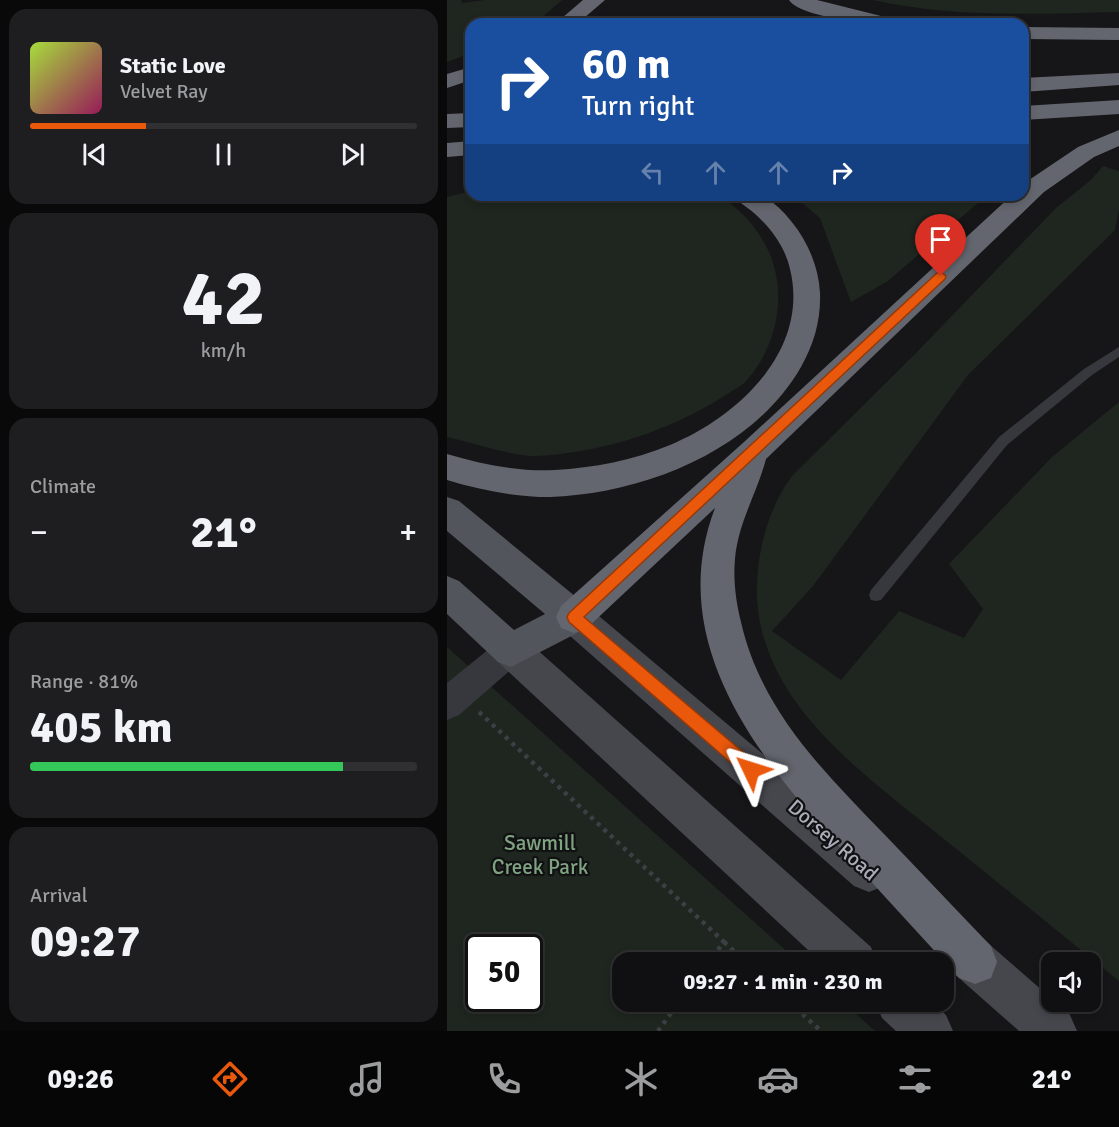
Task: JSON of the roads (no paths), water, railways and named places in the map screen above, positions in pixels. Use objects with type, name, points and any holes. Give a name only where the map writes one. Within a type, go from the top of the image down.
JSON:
[{"type":"highway","points":[[572,18],[595,0]]},
{"type":"highway","points":[[799,0],[820,8],[864,18]]},
{"type":"highway","points":[[1029,33],[1119,34]]},
{"type":"highway","points":[[447,81],[465,75]]},
{"type":"highway","points":[[1029,85],[1119,79]]},
{"type":"highway","points":[[1029,113],[1119,107]]},
{"type":"highway","points":[[447,121],[465,120]]},
{"type":"highway","points":[[1029,193],[1086,152],[1119,137]]},
{"type":"highway","points":[[447,150],[465,148]]},
{"type":"highway","points":[[447,160],[465,159]]},
{"type":"highway","points":[[447,467],[462,472],[537,484],[576,481],[629,471],[667,459],[707,441],[764,396],[791,360],[804,329],[808,299],[804,267],[793,242],[777,219],[754,201]]},
{"type":"highway","points":[[574,617],[755,451],[1020,201]]},
{"type":"highway","points":[[755,451],[729,512],[719,551],[717,592],[733,664],[751,704],[802,778],[975,962]]},
{"type":"main road","name":"Dorsey Road","points":[[447,511],[574,617],[1054,1031]]},
{"type":"main road","points":[[447,592],[843,952]]},
{"type":"main road","points":[[511,650],[574,617]]},
{"type":"main road","points":[[909,1012],[930,1031]]},
{"type":"street","points":[[460,704],[511,650]]},
{"type":"lane","points":[[876,595],[1003,441],[1088,372],[1119,351]]},
{"type":"park label","name":"Sawmill Creek Park","points":[[540,855]]}]
